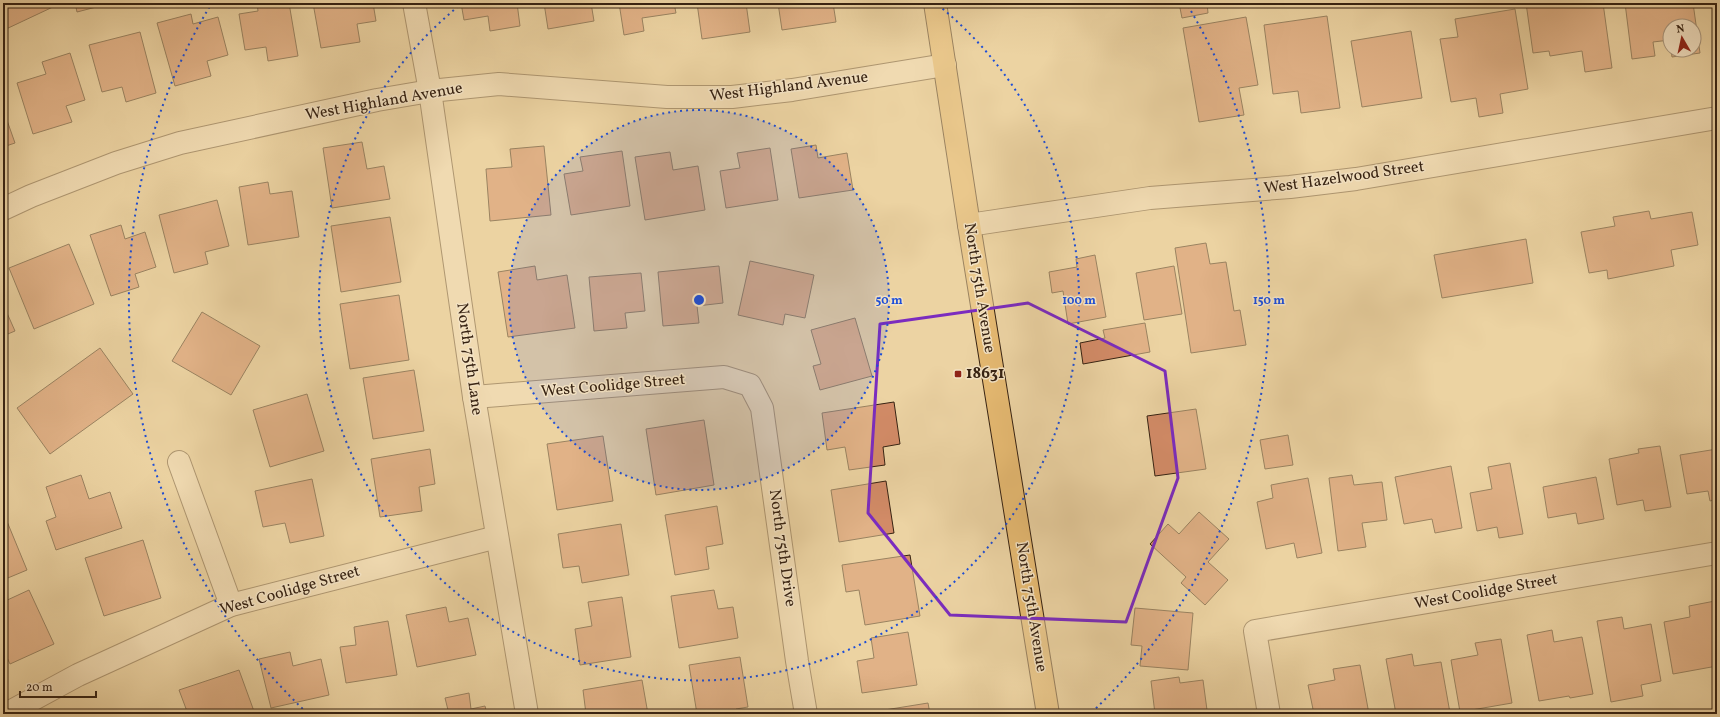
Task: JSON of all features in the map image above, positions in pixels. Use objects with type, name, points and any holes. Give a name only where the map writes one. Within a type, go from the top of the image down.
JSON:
[{"type":"main road","name":"North 75th Avenue","points":[[935,3],[969,225],[1048,714]]},
{"type":"street","name":"North 75th Lane","points":[[414,3],[430,90],[474,397],[527,714]]},
{"type":"street","name":"West Highland Avenue","points":[[3,209],[31,196],[116,163],[180,143],[287,119],[430,90],[499,84],[667,97],[732,97],[807,88],[945,65]]},
{"type":"street","name":"West Hazelwood Street","points":[[969,225],[1150,198],[1290,188],[1356,179],[1717,118]]},
{"type":"street","name":"West Coolidge Street","points":[[474,397],[724,377],[750,384]]},
{"type":"street","name":"North 75th Drive","points":[[750,384],[762,408],[797,661],[806,714]]},
{"type":"street","points":[[179,462],[231,605]]},
{"type":"street","name":"West Coolidge Street","points":[[6,714],[78,675],[231,605],[497,537]]},
{"type":"street","name":"West Coolidge Street","points":[[1269,714],[1255,631],[1717,553]]},
{"type":"highlighted area","points":[[1028,303],[1165,371],[1178,478],[1126,622],[950,615],[868,513],[880,324]]},
{"type":"building","points":[[3,3],[53,3],[55,6],[4,30]]},
{"type":"building","points":[[75,3],[103,3],[104,5],[77,12]]},
{"type":"building","points":[[257,3],[289,3],[298,56],[268,61],[266,47],[245,50],[239,14],[258,11]]},
{"type":"building","points":[[313,3],[373,3],[376,21],[357,24],[360,42],[321,48]]},
{"type":"building","points":[[461,3],[517,3],[520,26],[490,31],[488,16],[464,20]]},
{"type":"building","points":[[544,3],[591,3],[594,21],[548,29]]},
{"type":"building","points":[[619,3],[674,3],[676,13],[642,18],[644,31],[624,35]]},
{"type":"building","points":[[697,3],[746,3],[750,32],[702,39]]},
{"type":"building","points":[[778,3],[833,3],[836,22],[782,30]]},
{"type":"building","points":[[1179,3],[1207,3],[1208,13],[1182,18]]},
{"type":"building","points":[[1526,3],[1569,3],[1569,6],[1603,3],[1612,68],[1585,72],[1582,51],[1550,56],[1549,51],[1533,53]]},
{"type":"building","points":[[1625,3],[1693,3],[1695,18],[1662,18],[1662,41],[1653,42],[1655,56],[1632,59]]},
{"type":"building","points":[[1515,9],[1528,89],[1500,94],[1503,113],[1479,117],[1476,98],[1451,102],[1440,39],[1458,37],[1455,19]]},
{"type":"building","points":[[191,14],[193,24],[218,17],[228,55],[207,61],[211,76],[175,86],[157,23]]},
{"type":"building","points":[[1327,16],[1340,108],[1301,113],[1298,91],[1273,94],[1264,25]]},
{"type":"building","points":[[1246,17],[1258,85],[1239,88],[1244,115],[1199,122],[1183,28]]},
{"type":"building","points":[[1411,31],[1422,98],[1362,107],[1351,41]]},
{"type":"building","points":[[140,32],[156,93],[126,102],[122,87],[102,92],[89,45]]},
{"type":"building","points":[[70,53],[85,100],[66,106],[72,122],[33,134],[17,83],[46,74],[42,62]]},
{"type":"building","points":[[3,109],[15,143],[3,147]]},
{"type":"building","points":[[362,142],[367,169],[384,166],[390,199],[332,208],[323,148]]},
{"type":"building","points":[[816,145],[818,158],[847,153],[853,190],[799,198],[791,149]]},
{"type":"building","points":[[544,146],[551,215],[490,221],[486,169],[512,167],[510,149]]},
{"type":"building","points":[[770,148],[778,200],[726,208],[720,171],[740,168],[737,153]]},
{"type":"building","points":[[622,151],[630,206],[571,215],[564,174],[583,171],[580,157]]},
{"type":"building","points":[[670,152],[673,170],[698,166],[705,210],[645,220],[635,157]]},
{"type":"building","points":[[268,182],[270,194],[292,191],[299,237],[248,245],[239,187]]},
{"type":"building","points":[[217,200],[229,246],[205,252],[208,264],[174,273],[159,215]]},
{"type":"building","points":[[1649,211],[1651,219],[1692,212],[1698,245],[1671,250],[1674,266],[1608,279],[1607,270],[1589,273],[1581,232],[1615,226],[1613,217]]},
{"type":"building","points":[[390,217],[401,282],[341,292],[331,226]]},
{"type":"building","points":[[121,225],[125,239],[145,232],[156,267],[135,274],[139,287],[111,296],[90,235]]},
{"type":"building","points":[[1526,239],[1533,283],[1442,298],[1434,255]]},
{"type":"building","points":[[1206,243],[1210,264],[1226,262],[1234,311],[1240,310],[1246,345],[1191,353],[1175,248]]},
{"type":"building","points":[[69,244],[94,304],[34,329],[9,268]]},
{"type":"building","points":[[1095,255],[1106,317],[1068,324],[1063,291],[1052,293],[1049,272],[1077,267],[1076,259]]},
{"type":"building","points":[[750,261],[814,275],[805,318],[785,314],[783,325],[738,315]]},
{"type":"building","points":[[535,266],[537,280],[567,275],[575,328],[508,337],[498,272]]},
{"type":"building","points":[[719,266],[723,303],[697,306],[699,323],[663,326],[658,272]]},
{"type":"building","points":[[1174,266],[1182,314],[1144,320],[1136,273]]},
{"type":"building","points":[[641,273],[645,311],[625,313],[627,328],[594,331],[589,277]]},
{"type":"building","points":[[399,295],[409,360],[350,369],[340,304]]},
{"type":"building","points":[[3,304],[15,331],[3,336]]},
{"type":"building","points":[[202,312],[260,346],[231,395],[172,361]]},
{"type":"building","points":[[855,318],[872,376],[820,390],[813,366],[821,364],[811,330]]},
{"type":"building","points":[[1145,323],[1150,352],[1083,364],[1080,343],[1105,338],[1103,330]]},
{"type":"building","points":[[100,348],[133,394],[50,454],[17,408]]},
{"type":"building","points":[[414,370],[424,431],[373,439],[363,378]]},
{"type":"building","points":[[307,394],[324,451],[270,467],[253,410]]},
{"type":"building","points":[[894,402],[900,444],[883,447],[885,465],[849,470],[845,447],[827,450],[822,413]]},
{"type":"building","points":[[1196,409],[1206,469],[1155,476],[1147,416]]},
{"type":"building","points":[[704,420],[714,485],[656,495],[646,429]]},
{"type":"building","points":[[1288,435],[1293,465],[1265,469],[1260,440]]},
{"type":"building","points":[[603,436],[613,501],[557,510],[547,444]]},
{"type":"building","points":[[1660,446],[1671,507],[1645,511],[1643,500],[1617,505],[1609,459],[1639,453],[1638,449]]},
{"type":"building","points":[[430,449],[435,484],[419,487],[422,511],[380,517],[371,459]]},
{"type":"building","points":[[1717,449],[1717,499],[1710,501],[1708,491],[1687,494],[1680,455]]},
{"type":"building","points":[[1510,463],[1523,534],[1499,538],[1497,527],[1477,531],[1470,493],[1492,489],[1488,467]]},
{"type":"building","points":[[1451,466],[1462,528],[1435,533],[1432,519],[1404,524],[1395,477]]},
{"type":"building","points":[[81,475],[89,499],[110,492],[122,528],[56,550],[46,521],[56,517],[46,487]]},
{"type":"building","points":[[1352,475],[1354,485],[1382,482],[1387,520],[1362,523],[1366,547],[1338,551],[1329,478]]},
{"type":"building","points":[[1596,477],[1604,519],[1578,524],[1576,513],[1548,518],[1543,487]]},
{"type":"building","points":[[1308,478],[1322,553],[1297,558],[1294,543],[1266,549],[1257,502],[1273,498],[1271,485]]},
{"type":"building","points":[[312,479],[324,536],[290,543],[285,523],[263,527],[255,491]]},
{"type":"building","points":[[886,481],[894,533],[839,542],[831,490]]},
{"type":"building","points":[[717,506],[723,544],[706,547],[709,569],[675,575],[665,515]]},
{"type":"building","points":[[1199,512],[1229,539],[1208,562],[1228,580],[1205,605],[1181,583],[1186,577],[1150,544],[1168,524],[1179,534]]},
{"type":"building","points":[[6,519],[27,570],[3,580],[3,520]]},
{"type":"building","points":[[621,524],[629,575],[582,583],[579,566],[563,568],[558,534]]},
{"type":"building","points":[[143,540],[161,598],[104,616],[85,558]]},
{"type":"building","points":[[910,555],[920,616],[865,625],[859,590],[846,592],[842,565]]},
{"type":"building","points":[[29,590],[54,644],[10,664],[3,649],[3,602]]},
{"type":"building","points":[[714,590],[718,609],[733,607],[738,638],[679,648],[671,596]]},
{"type":"building","points":[[622,597],[631,657],[580,665],[575,629],[592,626],[588,602]]},
{"type":"building","points":[[1715,601],[1717,613],[1717,666],[1673,674],[1664,622],[1690,617],[1689,606]]},
{"type":"building","points":[[446,607],[449,622],[468,618],[476,655],[417,667],[406,615]]},
{"type":"building","points":[[1135,608],[1193,613],[1188,670],[1140,666],[1142,646],[1131,645]]},
{"type":"building","points":[[1622,617],[1624,629],[1651,624],[1661,681],[1641,685],[1643,696],[1611,702],[1597,621]]},
{"type":"building","points":[[388,621],[397,675],[346,683],[340,647],[356,645],[354,627]]},
{"type":"building","points":[[1552,630],[1554,642],[1582,637],[1593,694],[1539,701],[1527,635]]},
{"type":"building","points":[[908,632],[917,685],[862,693],[857,661],[874,658],[871,638]]},
{"type":"building","points":[[1501,639],[1512,703],[1460,712],[1451,660],[1478,655],[1475,643]]},
{"type":"building","points":[[290,652],[293,666],[321,659],[329,695],[271,708],[259,659]]},
{"type":"building","points":[[1412,654],[1414,666],[1441,662],[1450,713],[1396,714],[1386,659]]},
{"type":"building","points":[[740,657],[748,707],[736,709],[737,714],[697,714],[689,665]]},
{"type":"building","points":[[1360,665],[1369,714],[1314,714],[1308,685],[1335,680],[1333,669]]},
{"type":"building","points":[[239,670],[255,714],[188,714],[179,690]]},
{"type":"building","points":[[1179,677],[1180,683],[1203,680],[1207,710],[1187,712],[1187,714],[1155,714],[1151,681]]},
{"type":"building","points":[[642,680],[648,714],[586,714],[583,690]]},
{"type":"building","points":[[469,693],[471,709],[485,706],[487,714],[449,714],[445,698]]},
{"type":"building","points":[[928,703],[930,714],[866,714],[866,713]]},
{"type":"place","name":"18631","points":[[958,374]]}]
